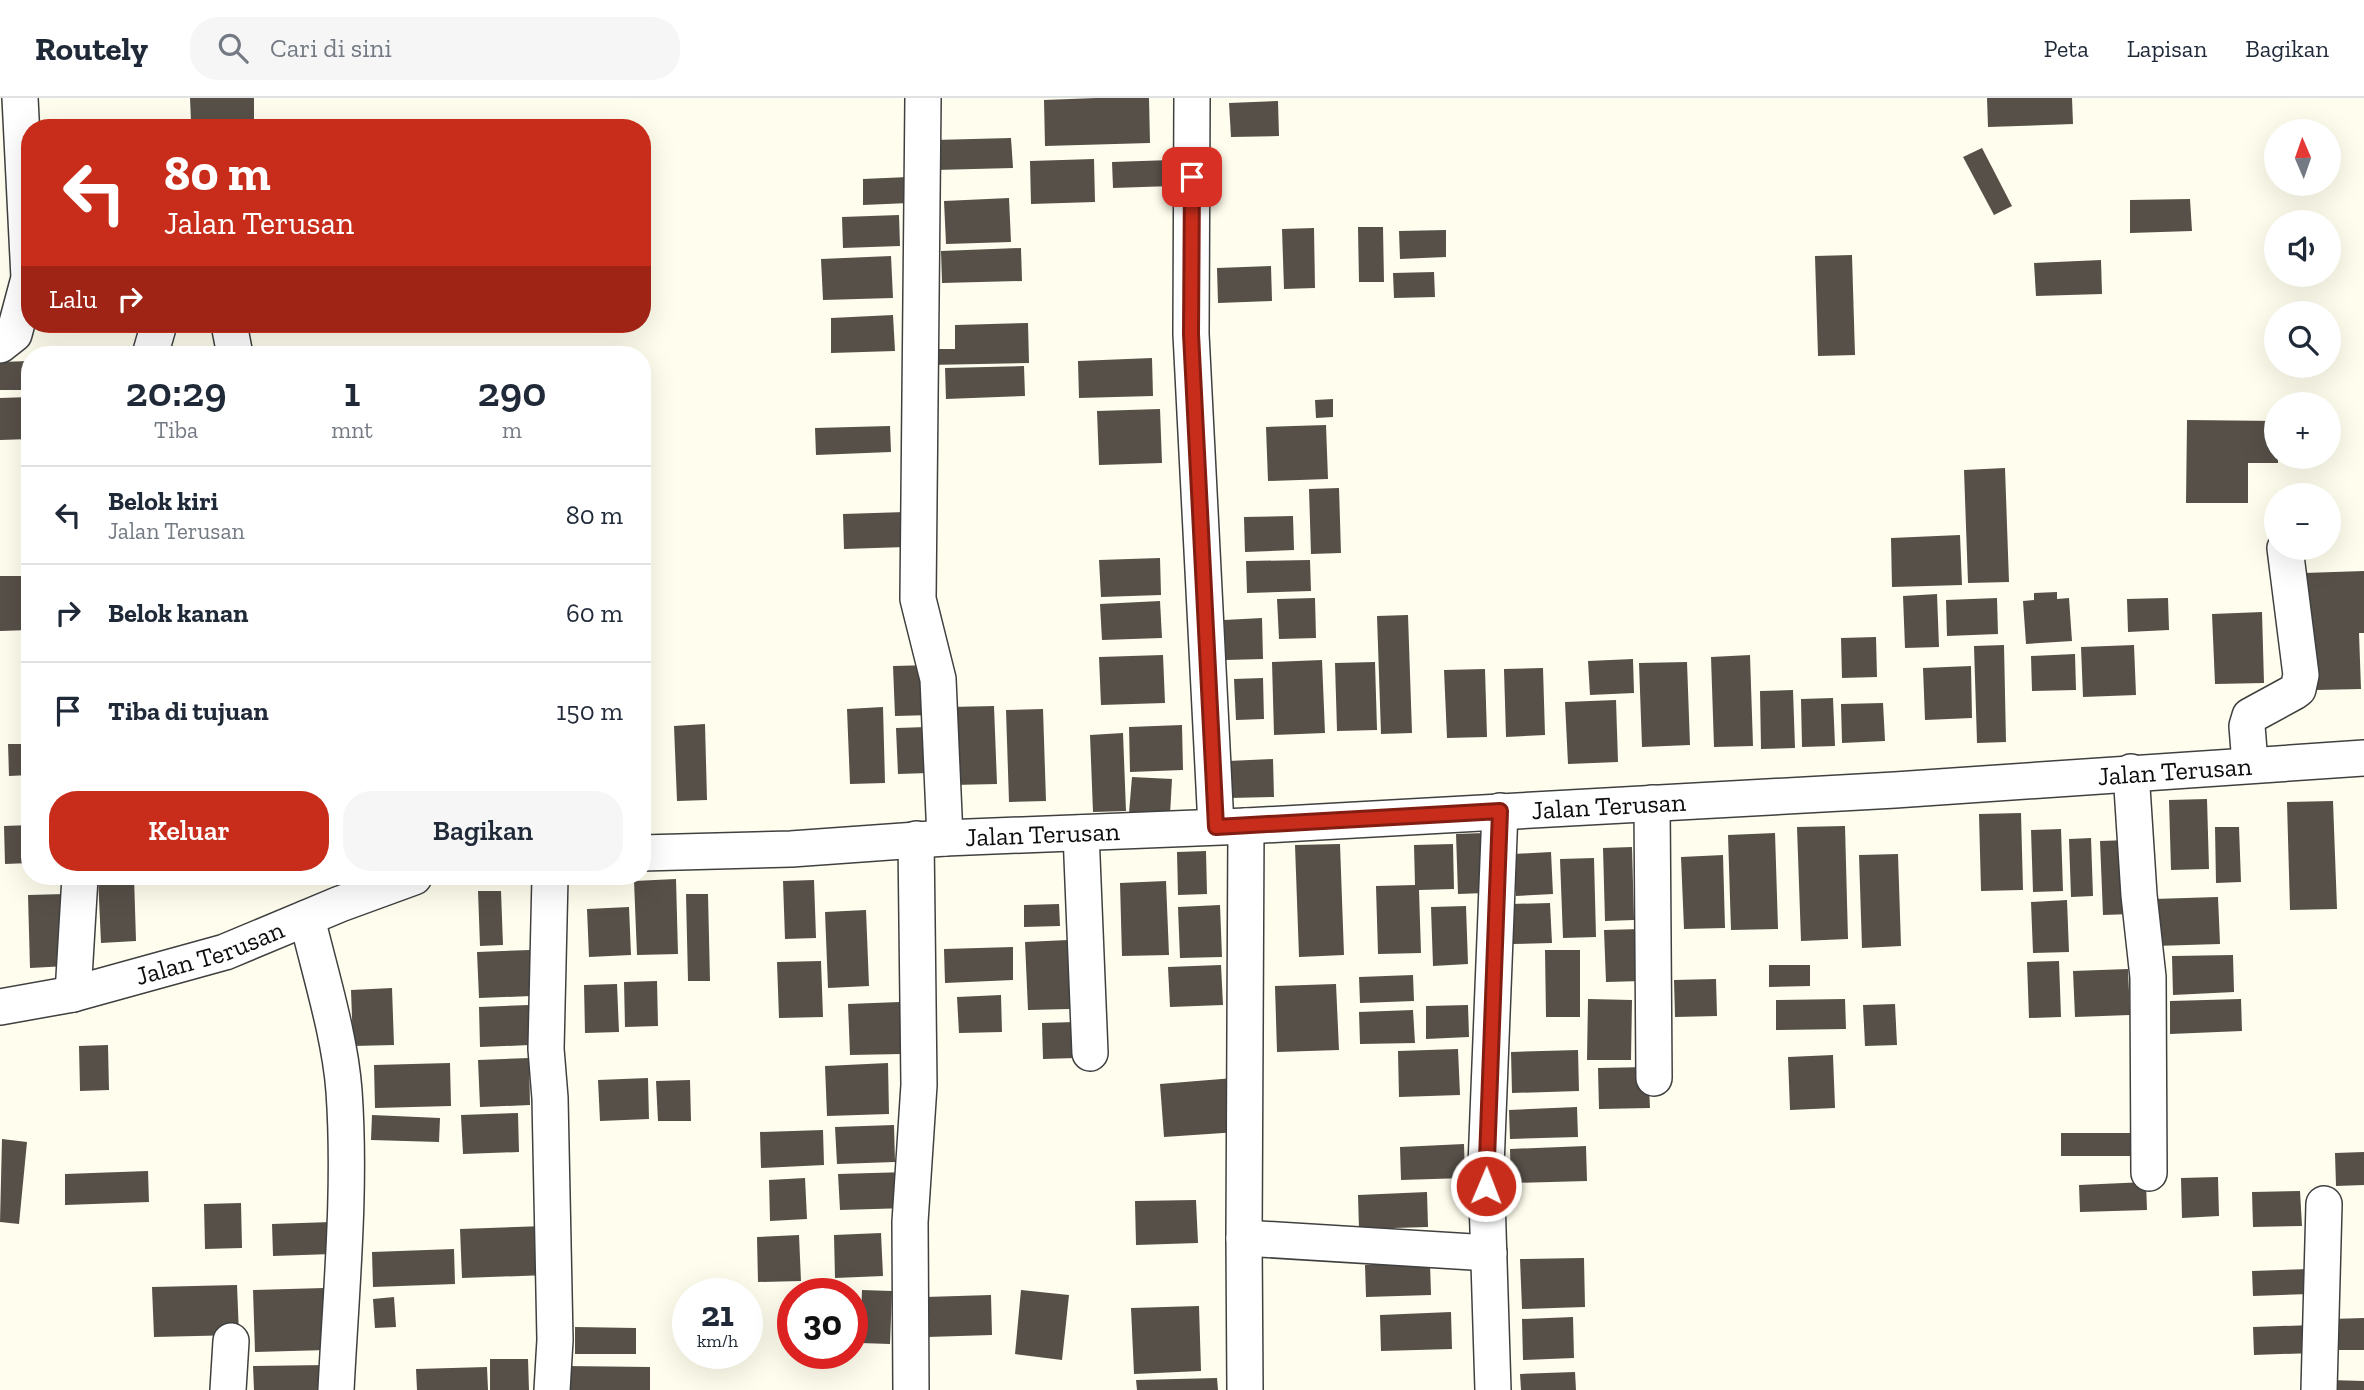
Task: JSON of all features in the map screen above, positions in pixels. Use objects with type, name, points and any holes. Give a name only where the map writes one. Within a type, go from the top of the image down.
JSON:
[{"type":"street","points":[[20,98],[21,119]]},
{"type":"street","points":[[911,1390],[910,1222],[938,679],[918,599],[923,98]]},
{"type":"street","points":[[1192,98],[1191,334],[1231,826],[1244,1238],[1245,1390]]},
{"type":"street","points":[[0,345],[14,334],[21,308]]},
{"type":"street","points":[[2250,764],[2247,726],[2250,716],[2298,689],[2301,675],[2287,560]]},
{"type":"street","name":"Jalan Terusan","points":[[651,853],[791,849],[930,839],[1231,826],[1895,790],[2364,758]]},
{"type":"street","points":[[2131,772],[2139,895],[2148,977],[2149,1173]]},
{"type":"street","points":[[1652,803],[1654,1078]]},
{"type":"street","points":[[1493,1390],[1486,1166],[1500,811]]},
{"type":"street","points":[[1082,833],[1090,1053]]},
{"type":"street","points":[[73,993],[80,885]]},
{"type":"street","name":"Jalan Terusan","points":[[0,1007],[73,993],[225,952],[392,885]]},
{"type":"street","points":[[550,885],[546,1049],[550,1098],[555,1340],[552,1390]]},
{"type":"street","points":[[307,918],[338,1049],[344,1089],[345,1185],[336,1390]]},
{"type":"street","points":[[2319,1390],[2324,1204]]},
{"type":"street","points":[[1244,1238],[1489,1253]]},
{"type":"street","points":[[228,1390],[231,1341]]},
{"type":"building","points":[[190,98],[254,98],[254,119],[191,119]]},
{"type":"building","points":[[1149,98],[1150,143],[1045,146],[1044,100]]},
{"type":"building","points":[[1987,98],[2072,98],[2073,124],[1988,127]]},
{"type":"building","points":[[1278,101],[1279,136],[1231,137],[1229,103]]},
{"type":"building","points":[[1011,138],[1013,168],[935,170],[934,140]]},
{"type":"building","points":[[1982,148],[2012,206],[1994,215],[1963,157]]},
{"type":"building","points":[[1094,159],[1095,202],[1031,204],[1030,161]]},
{"type":"building","points":[[1171,160],[1172,186],[1113,188],[1112,162]]},
{"type":"building","points":[[908,177],[909,203],[863,205],[863,179]]},
{"type":"building","points":[[1009,198],[1011,242],[946,244],[944,201]]},
{"type":"building","points":[[2190,199],[2192,231],[2130,233],[2130,200]]},
{"type":"building","points":[[899,215],[900,246],[843,248],[842,217]]},
{"type":"building","points":[[1358,227],[1383,227],[1384,282],[1359,282]]},
{"type":"building","points":[[1314,228],[1315,288],[1284,289],[1282,229]]},
{"type":"building","points":[[1446,230],[1446,257],[1400,259],[1399,231]]},
{"type":"building","points":[[1021,248],[1022,281],[942,283],[941,251]]},
{"type":"building","points":[[1852,255],[1855,355],[1818,356],[1815,256]]},
{"type":"building","points":[[891,256],[893,298],[823,300],[821,259]]},
{"type":"building","points":[[2101,260],[2102,294],[2036,296],[2034,263]]},
{"type":"building","points":[[1271,266],[1272,301],[1218,303],[1217,268]]},
{"type":"building","points":[[1434,272],[1435,297],[1394,298],[1393,273]]},
{"type":"building","points":[[893,315],[895,351],[831,353],[831,318]]},
{"type":"building","points":[[1028,323],[1029,363],[928,365],[928,349],[955,349],[955,325]]},
{"type":"building","points":[[1152,358],[1153,396],[1079,398],[1078,361]]},
{"type":"building","points":[[21,361],[21,390],[0,390],[0,362]]},
{"type":"building","points":[[1024,366],[1025,396],[946,399],[945,368]]},
{"type":"building","points":[[21,397],[21,439],[0,440],[0,398]]},
{"type":"building","points":[[1333,399],[1333,417],[1316,418],[1315,400]]},
{"type":"building","points":[[1160,409],[1162,463],[1099,465],[1097,411]]},
{"type":"building","points":[[2187,420],[2264,421],[2264,463],[2248,463],[2248,503],[2186,503]]},
{"type":"building","points":[[1326,425],[1328,479],[1268,481],[1266,427]]},
{"type":"building","points":[[890,426],[891,452],[816,455],[815,428]]},
{"type":"building","points":[[2005,468],[2009,582],[1968,583],[1964,470]]},
{"type":"building","points":[[1339,488],[1341,553],[1311,554],[1309,489]]},
{"type":"building","points":[[905,512],[906,547],[844,549],[843,514]]},
{"type":"building","points":[[1293,516],[1294,550],[1245,552],[1244,517]]},
{"type":"building","points":[[1960,535],[1962,585],[1892,587],[1891,538]]},
{"type":"building","points":[[1160,558],[1161,595],[1101,597],[1099,560]]},
{"type":"building","points":[[1310,560],[1311,591],[1247,593],[1246,561]]},
{"type":"building","points":[[2364,571],[2364,633],[2359,633],[2361,689],[2316,690],[2315,641],[2306,642],[2304,573]]},
{"type":"building","points":[[0,576],[21,576],[21,630],[0,631]]},
{"type":"building","points":[[2057,592],[2057,599],[2069,598],[2072,641],[2026,644],[2023,601],[2034,600],[2034,593]]},
{"type":"building","points":[[1937,594],[1939,647],[1905,648],[1903,596]]},
{"type":"building","points":[[1315,598],[1316,638],[1279,639],[1277,599]]},
{"type":"building","points":[[1997,598],[1998,634],[1947,636],[1946,600]]},
{"type":"building","points":[[2168,598],[2169,630],[2128,632],[2127,599]]},
{"type":"building","points":[[1160,601],[1162,638],[1102,640],[1100,604]]},
{"type":"building","points":[[2262,612],[2264,683],[2215,684],[2212,614]]},
{"type":"building","points":[[1408,615],[1412,733],[1381,734],[1377,616]]},
{"type":"building","points":[[1262,618],[1263,659],[1226,660],[1224,620]]},
{"type":"building","points":[[1876,637],[1877,677],[1842,678],[1841,638]]},
{"type":"building","points":[[2004,645],[2006,742],[1977,743],[1974,646]]},
{"type":"building","points":[[2134,645],[2136,695],[2083,697],[2081,647]]},
{"type":"building","points":[[2075,654],[2076,690],[2032,691],[2031,656]]},
{"type":"building","points":[[1163,655],[1165,703],[1101,705],[1099,657]]},
{"type":"building","points":[[1750,655],[1753,746],[1714,747],[1711,657]]},
{"type":"building","points":[[1633,659],[1634,693],[1590,695],[1588,661]]},
{"type":"building","points":[[1322,660],[1325,733],[1274,735],[1272,662]]},
{"type":"building","points":[[1375,662],[1377,730],[1337,731],[1335,663]]},
{"type":"building","points":[[1687,662],[1690,745],[1642,747],[1639,663]]},
{"type":"building","points":[[931,665],[933,715],[895,716],[893,666]]},
{"type":"building","points":[[1971,666],[1972,718],[1925,720],[1923,668]]},
{"type":"building","points":[[1543,668],[1545,735],[1506,737],[1504,669]]},
{"type":"building","points":[[1485,669],[1487,737],[1447,738],[1444,670]]},
{"type":"building","points":[[1263,678],[1264,719],[1236,720],[1234,679]]},
{"type":"building","points":[[1793,690],[1795,748],[1761,749],[1760,691]]},
{"type":"building","points":[[1833,698],[1835,746],[1802,747],[1801,699]]},
{"type":"building","points":[[1616,700],[1618,762],[1568,764],[1565,702]]},
{"type":"building","points":[[1883,703],[1885,741],[1842,743],[1841,704]]},
{"type":"building","points":[[994,706],[997,784],[953,785],[950,707]]},
{"type":"building","points":[[883,707],[885,783],[850,784],[847,709]]},
{"type":"building","points":[[1043,709],[1046,801],[1009,802],[1006,710]]},
{"type":"building","points":[[705,724],[707,800],[677,801],[674,726]]},
{"type":"building","points":[[1182,725],[1183,770],[1130,772],[1129,727]]},
{"type":"building","points":[[927,727],[929,773],[898,774],[896,728]]},
{"type":"building","points":[[1123,733],[1126,811],[1093,812],[1090,735]]},
{"type":"building","points":[[8,744],[21,744],[21,775],[9,776]]},
{"type":"building","points":[[1273,759],[1274,797],[1230,798],[1228,761]]},
{"type":"building","points":[[1132,777],[1172,779],[1170,815],[1129,813]]},
{"type":"building","points":[[2207,799],[2209,869],[2171,870],[2169,800]]},
{"type":"building","points":[[2333,801],[2337,909],[2290,910],[2287,802]]},
{"type":"building","points":[[2021,813],[2023,890],[1981,891],[1979,814]]},
{"type":"building","points":[[21,825],[21,863],[5,864],[4,826]]},
{"type":"building","points":[[1845,826],[1848,939],[1801,941],[1797,827]]},
{"type":"building","points":[[2215,827],[2239,827],[2241,882],[2216,883]]},
{"type":"building","points":[[2061,829],[2063,891],[2033,892],[2031,830]]},
{"type":"building","points":[[1484,833],[1486,893],[1458,894],[1456,834]]},
{"type":"building","points":[[1775,833],[1778,929],[1731,930],[1728,835]]},
{"type":"building","points":[[2091,838],[2093,896],[2071,897],[2069,839]]},
{"type":"building","points":[[2129,840],[2132,914],[2103,915],[2100,841]]},
{"type":"building","points":[[1340,844],[1344,955],[1299,957],[1295,845]]},
{"type":"building","points":[[1453,844],[1454,889],[1419,890],[1421,953],[1378,954],[1376,886],[1415,885],[1414,845]]},
{"type":"building","points":[[1632,847],[1634,920],[1605,921],[1603,848]]},
{"type":"building","points":[[1206,851],[1207,894],[1178,895],[1177,852]]},
{"type":"building","points":[[1551,852],[1553,894],[1516,896],[1514,854]]},
{"type":"building","points":[[1898,854],[1901,946],[1862,948],[1859,855]]},
{"type":"building","points":[[1723,855],[1725,928],[1684,929],[1681,857]]},
{"type":"building","points":[[1594,858],[1596,937],[1563,938],[1560,859]]},
{"type":"building","points":[[676,879],[678,954],[637,955],[634,885],[651,885],[651,880]]},
{"type":"building","points":[[814,880],[816,938],[785,939],[783,881]]},
{"type":"building","points":[[1166,881],[1169,955],[1122,956],[1120,883]]},
{"type":"building","points":[[98,885],[134,885],[136,941],[101,943]]},
{"type":"building","points":[[478,891],[501,891],[503,945],[480,946]]},
{"type":"building","points":[[65,894],[67,966],[30,968],[28,895]]},
{"type":"building","points":[[686,894],[708,894],[710,981],[688,981]]},
{"type":"building","points":[[2218,897],[2220,944],[2154,946],[2153,899]]},
{"type":"building","points":[[2067,900],[2069,952],[2033,953],[2031,902]]},
{"type":"building","points":[[1550,903],[1552,943],[1512,944],[1511,904]]},
{"type":"building","points":[[1059,904],[1060,926],[1024,927],[1024,905]]},
{"type":"building","points":[[1220,905],[1222,957],[1180,958],[1178,907]]},
{"type":"building","points":[[1466,906],[1468,964],[1433,966],[1431,907]]},
{"type":"building","points":[[629,907],[631,955],[589,957],[587,909]]},
{"type":"building","points":[[866,910],[869,986],[828,988],[825,912]]},
{"type":"building","points":[[1641,929],[1642,981],[1606,982],[1604,930]]},
{"type":"building","points":[[1068,940],[1070,1009],[1028,1010],[1025,942]]},
{"type":"building","points":[[1013,947],[1013,980],[945,983],[944,949]]},
{"type":"building","points":[[530,950],[531,996],[479,998],[477,952]]},
{"type":"building","points":[[1545,950],[1580,950],[1580,1017],[1546,1017]]},
{"type":"building","points":[[2233,955],[2234,992],[2173,995],[2172,956]]},
{"type":"building","points":[[821,961],[823,1017],[779,1018],[777,962]]},
{"type":"building","points":[[2059,961],[2061,1017],[2029,1018],[2027,962]]},
{"type":"building","points":[[1221,965],[1223,1005],[1170,1007],[1168,967]]},
{"type":"building","points":[[1769,965],[1810,965],[1810,986],[1769,987]]},
{"type":"building","points":[[2128,969],[2130,1015],[2075,1017],[2073,971]]},
{"type":"building","points":[[1413,975],[1414,1001],[1360,1003],[1359,977]]},
{"type":"building","points":[[1716,979],[1717,1016],[1675,1017],[1674,980]]},
{"type":"building","points":[[657,981],[658,1026],[625,1027],[624,982]]},
{"type":"building","points":[[617,984],[619,1032],[585,1033],[584,985]]},
{"type":"building","points":[[1336,984],[1339,1050],[1277,1052],[1275,986]]},
{"type":"building","points":[[392,988],[394,1045],[353,1046],[351,990]]},
{"type":"building","points":[[1001,995],[1002,1032],[959,1033],[957,997]]},
{"type":"building","points":[[1588,999],[1632,1000],[1631,1060],[1587,1060]]},
{"type":"building","points":[[1845,999],[1846,1029],[1776,1030],[1776,1000]]},
{"type":"building","points":[[2241,999],[2242,1031],[2170,1034],[2170,1001]]},
{"type":"building","points":[[900,1002],[902,1054],[850,1055],[848,1004]]},
{"type":"building","points":[[1895,1004],[1897,1045],[1865,1046],[1863,1005]]},
{"type":"building","points":[[529,1005],[530,1045],[480,1047],[479,1007]]},
{"type":"building","points":[[1468,1005],[1469,1037],[1426,1039],[1426,1006]]},
{"type":"building","points":[[1413,1010],[1415,1043],[1360,1044],[1359,1012]]},
{"type":"building","points":[[1075,1022],[1076,1058],[1043,1059],[1042,1023]]},
{"type":"building","points":[[108,1045],[109,1090],[80,1091],[79,1046]]},
{"type":"building","points":[[1458,1049],[1460,1095],[1399,1097],[1398,1051]]},
{"type":"building","points":[[1578,1050],[1579,1091],[1512,1093],[1511,1052]]},
{"type":"building","points":[[1833,1055],[1835,1108],[1790,1110],[1788,1057]]},
{"type":"building","points":[[529,1058],[530,1105],[480,1107],[478,1060]]},
{"type":"building","points":[[450,1063],[451,1106],[375,1108],[374,1065]]},
{"type":"building","points":[[888,1063],[889,1114],[827,1116],[825,1066]]},
{"type":"building","points":[[1648,1067],[1650,1108],[1599,1109],[1598,1068]]},
{"type":"building","points":[[648,1078],[649,1119],[600,1121],[598,1080]]},
{"type":"building","points":[[1234,1078],[1238,1132],[1164,1137],[1160,1084]]},
{"type":"building","points":[[690,1080],[691,1121],[658,1121],[656,1081]]},
{"type":"building","points":[[1577,1107],[1578,1137],[1510,1139],[1509,1110]]},
{"type":"building","points":[[518,1113],[519,1152],[463,1154],[461,1115]]},
{"type":"building","points":[[372,1115],[440,1118],[439,1142],[371,1140]]},
{"type":"building","points":[[894,1125],[895,1162],[837,1164],[835,1127]]},
{"type":"building","points":[[823,1130],[824,1165],[761,1168],[760,1132]]},
{"type":"building","points":[[2061,1133],[2133,1133],[2133,1156],[2061,1156]]},
{"type":"building","points":[[2,1139],[27,1142],[19,1224],[0,1222]]},
{"type":"building","points":[[1464,1144],[1465,1178],[1401,1180],[1400,1147]]},
{"type":"building","points":[[1586,1146],[1587,1181],[1511,1183],[1510,1149]]},
{"type":"building","points":[[2364,1152],[2364,1185],[2336,1186],[2335,1153]]},
{"type":"building","points":[[148,1171],[149,1202],[65,1205],[65,1174]]},
{"type":"building","points":[[907,1172],[908,1208],[840,1210],[838,1174]]},
{"type":"building","points":[[2218,1177],[2219,1216],[2182,1218],[2181,1178]]},
{"type":"building","points":[[805,1178],[807,1219],[770,1221],[769,1180]]},
{"type":"building","points":[[2146,1182],[2147,1210],[2080,1212],[2079,1185]]},
{"type":"building","points":[[2300,1191],[2302,1226],[2253,1227],[2252,1192]]},
{"type":"building","points":[[1427,1192],[1428,1227],[1359,1229],[1358,1195]]},
{"type":"building","points":[[1196,1200],[1198,1243],[1136,1245],[1135,1201]]},
{"type":"building","points":[[241,1203],[242,1248],[205,1249],[204,1204]]},
{"type":"building","points":[[331,1222],[332,1254],[273,1256],[272,1224]]},
{"type":"building","points":[[545,1226],[547,1275],[462,1278],[460,1229]]},
{"type":"building","points":[[881,1233],[883,1276],[835,1278],[834,1235]]},
{"type":"building","points":[[799,1235],[801,1278],[777,1278],[777,1282],[763,1282],[763,1278],[758,1278],[757,1237]]},
{"type":"building","points":[[454,1249],[455,1284],[373,1287],[372,1252]]},
{"type":"building","points":[[1584,1258],[1585,1307],[1522,1309],[1520,1259]]},
{"type":"building","points":[[1430,1263],[1431,1295],[1366,1297],[1365,1265]]},
{"type":"building","points":[[2309,1269],[2310,1294],[2253,1296],[2252,1271]]},
{"type":"building","points":[[237,1285],[239,1335],[154,1337],[152,1287]]},
{"type":"building","points":[[324,1288],[327,1350],[255,1352],[253,1290]]},
{"type":"building","points":[[868,1290],[892,1291],[890,1344],[868,1343]]},
{"type":"building","points":[[1021,1290],[1069,1295],[1062,1360],[1015,1354]]},
{"type":"building","points":[[991,1295],[992,1335],[927,1337],[925,1297]]},
{"type":"building","points":[[394,1297],[396,1327],[375,1328],[373,1299]]},
{"type":"building","points":[[1199,1306],[1201,1371],[1134,1374],[1131,1308]]},
{"type":"building","points":[[1451,1312],[1452,1349],[1381,1351],[1380,1315]]},
{"type":"building","points":[[1573,1317],[1574,1358],[1523,1360],[1522,1319]]},
{"type":"building","points":[[2364,1318],[2364,1350],[2332,1350],[2331,1319]]},
{"type":"building","points":[[2313,1325],[2314,1353],[2254,1355],[2253,1327]]},
{"type":"building","points":[[575,1327],[636,1328],[636,1354],[575,1354]]},
{"type":"building","points":[[490,1359],[528,1359],[529,1390],[490,1390]]},
{"type":"building","points":[[326,1365],[326,1390],[254,1390],[253,1366]]},
{"type":"building","points":[[566,1366],[650,1367],[650,1390],[566,1390]]},
{"type":"building","points":[[487,1367],[488,1390],[417,1390],[416,1369]]},
{"type":"building","points":[[1575,1372],[1576,1390],[1521,1390],[1520,1374]]},
{"type":"building","points":[[1217,1378],[1218,1390],[1137,1390],[1136,1380]]},
{"type":"building","points":[[2330,1380],[2364,1381],[2364,1390],[2330,1390]]},
{"type":"route","points":[[1192,177],[1191,334],[1216,827],[1500,811],[1486,1186]]}]
